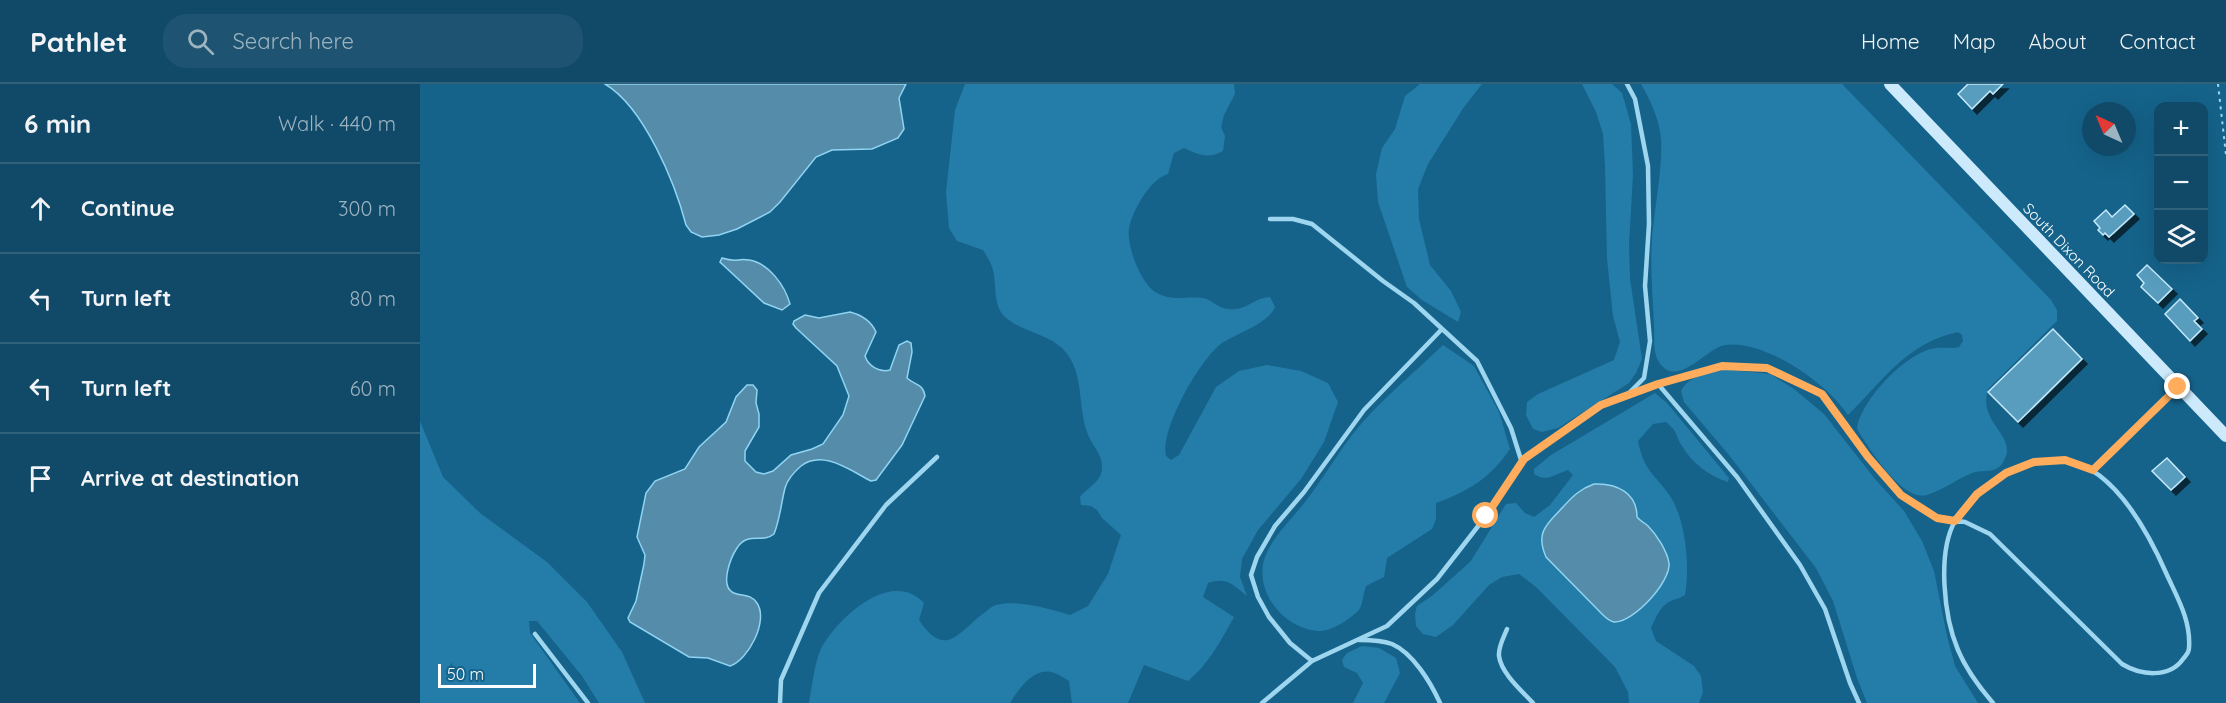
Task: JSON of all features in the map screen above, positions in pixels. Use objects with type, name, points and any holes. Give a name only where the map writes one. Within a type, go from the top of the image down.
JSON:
[{"type":"main road","name":"South Dixon Road","points":[[1890,84],[2226,436]]},
{"type":"lane","points":[[1628,84],[1635,99],[1648,166],[1649,224],[1645,286],[1650,341],[1644,378],[1628,395]]},
{"type":"lane","points":[[1270,219],[1293,219],[1312,224],[1414,303],[1477,361],[1511,428],[1522,463]]},
{"type":"lane","points":[[1312,661],[1290,643],[1269,617],[1258,597],[1251,575],[1257,557],[1275,526],[1304,492],[1364,410],[1442,329]]},
{"type":"lane","points":[[1263,703],[1312,661],[1387,626],[1437,579],[1486,516],[1524,459],[1601,405],[1658,384],[1722,366],[1767,368],[1822,394],[1868,457],[1901,495],[1937,518],[1955,521],[1965,522],[1990,534],[2122,664],[2131,670],[2155,674],[2177,668],[2189,651],[2188,622],[2154,546],[2134,511],[2093,470],[2065,460],[2034,462],[2006,473],[1977,494],[1955,521],[1948,538],[1943,573],[1949,615],[1958,650],[1970,671],[1994,703]]},
{"type":"lane","points":[[1658,384],[1737,477],[1800,565],[1825,609],[1858,703]]},
{"type":"lane","points":[[2093,470],[2178,387]]},
{"type":"lane","points":[[780,703],[781,680],[819,593],[886,505],[937,457]]},
{"type":"lane","points":[[1507,629],[1499,656],[1506,672],[1533,703]]},
{"type":"lane","points":[[535,634],[588,703]]},
{"type":"lane","points":[[1357,640],[1375,640],[1394,645],[1420,667],[1440,703]]},
{"type":"path","points":[[2218,84],[2226,155]]},
{"type":"shaded area","points":[[605,84],[906,84],[899,98],[904,129],[898,138],[872,149],[832,150],[816,157],[770,212],[737,229],[719,235],[702,237],[691,232],[686,225],[666,168],[645,128],[633,110]]},
{"type":"shaded area","points":[[965,84],[1234,84],[1235,94],[1224,115],[1221,127],[1225,136],[1223,151],[1213,155],[1204,155],[1184,148],[1174,153],[1168,174],[1155,182],[1143,196],[1134,213],[1129,228],[1130,244],[1132,254],[1145,282],[1151,289],[1163,296],[1202,298],[1230,309],[1240,308],[1270,297],[1275,307],[1272,313],[1259,323],[1222,343],[1203,364],[1175,413],[1169,429],[1166,456],[1171,460],[1179,455],[1216,387],[1239,371],[1267,365],[1301,371],[1328,383],[1338,402],[1324,442],[1301,479],[1258,530],[1242,559],[1240,577],[1247,596],[1225,581],[1208,583],[1203,597],[1234,617],[1208,659],[1188,681],[1144,665],[1128,703],[1072,703],[1069,681],[1056,673],[1044,672],[1038,673],[1027,681],[1010,703],[809,703],[816,665],[823,645],[842,621],[868,600],[883,593],[897,591],[911,594],[924,603],[919,620],[928,632],[945,640],[952,639],[959,634],[988,609],[1004,603],[1023,604],[1070,615],[1088,606],[1108,574],[1121,535],[1102,518],[1097,510],[1091,506],[1081,505],[1080,497],[1099,478],[1102,464],[1087,432],[1078,378],[1070,358],[1063,349],[1049,339],[1017,325],[1003,315],[997,301],[993,268],[985,253],[983,250],[957,241],[949,228],[946,192],[955,110]]},
{"type":"shaded area","points":[[1420,84],[1482,84],[1464,107],[1428,164],[1418,189],[1419,219],[1430,265],[1451,291],[1461,312],[1458,322],[1422,300],[1407,287],[1378,202],[1376,174],[1382,148],[1395,129],[1405,96]]},
{"type":"shaded area","points":[[1582,84],[1612,84],[1622,93],[1631,124],[1633,175],[1629,244],[1630,279],[1642,359],[1629,383],[1558,428],[1542,432],[1533,429],[1526,415],[1527,402],[1538,394],[1614,360],[1620,342],[1613,316],[1607,259],[1603,134],[1596,112]]},
{"type":"shaded area","points":[[1641,84],[1842,84],[2051,300],[2057,310],[2057,321],[1988,389],[1986,400],[1988,410],[2007,448],[2006,456],[1999,467],[1972,473],[1927,495],[1917,495],[1907,490],[1887,472],[1857,429],[1867,405],[1887,379],[1924,351],[1959,347],[1963,341],[1962,335],[1958,332],[1924,345],[1909,354],[1848,415],[1810,377],[1776,356],[1758,349],[1741,345],[1725,345],[1683,370],[1674,372],[1666,369],[1659,362],[1654,344],[1651,261],[1661,163],[1661,139],[1654,110]]},
{"type":"shaded area","points":[[722,258],[749,260],[769,270],[780,283],[790,304],[782,310],[764,303],[720,262]]},
{"type":"shaded area","points":[[850,312],[866,319],[876,332],[865,356],[875,368],[890,370],[899,345],[907,341],[911,343],[912,352],[907,378],[920,386],[925,396],[902,445],[876,480],[871,481],[837,463],[818,460],[810,461],[794,473],[785,488],[774,534],[741,543],[728,570],[727,583],[732,592],[749,596],[755,600],[760,611],[758,629],[750,648],[744,656],[730,666],[708,658],[689,657],[630,622],[628,618],[636,601],[644,564],[645,555],[637,537],[646,493],[655,481],[685,469],[699,447],[726,422],[736,397],[747,385],[753,385],[757,390],[759,427],[745,451],[745,461],[756,472],[764,474],[773,471],[791,455],[823,444],[843,415],[849,396],[837,366],[793,324],[805,315],[819,318]]},
{"type":"shaded area","points":[[1443,345],[1474,366],[1499,412],[1510,449],[1495,468],[1478,482],[1459,494],[1436,503],[1436,519],[1432,529],[1387,558],[1384,577],[1366,586],[1358,611],[1328,630],[1305,629],[1283,616],[1268,595],[1263,583],[1262,570],[1268,549],[1362,423]]},
{"type":"shaded area","points":[[1720,369],[1770,374],[1794,389],[1824,414],[1875,479],[1904,511],[1922,541],[1934,571],[1955,666],[1978,703],[1867,703],[1833,601],[1816,568],[1729,455],[1684,402],[1681,391],[1688,382]]},
{"type":"shaded area","points":[[1655,393],[1667,403],[1729,478],[1728,482],[1721,479],[1696,463],[1686,452],[1675,431],[1666,422],[1653,424],[1638,441],[1643,459],[1675,506],[1683,530],[1687,558],[1685,595],[1664,605],[1651,628],[1656,641],[1694,666],[1701,676],[1703,692],[1699,703],[1629,703],[1628,692],[1615,667],[1536,587],[1519,574],[1502,577],[1489,585],[1453,625],[1436,637],[1423,634],[1416,626],[1417,606],[1471,561],[1506,504],[1516,503],[1525,513],[1534,517],[1550,505],[1573,475],[1568,470],[1543,478],[1534,474],[1534,469],[1551,455]]},
{"type":"shaded area","points":[[420,421],[443,477],[480,513],[547,562],[587,602],[622,652],[645,703],[599,703],[582,676],[537,621],[529,621],[530,633],[580,703],[420,703]]},
{"type":"shaded area","points":[[1594,484],[1610,485],[1624,491],[1629,496],[1634,502],[1637,517],[1658,538],[1669,563],[1664,580],[1649,600],[1622,621],[1614,622],[1605,617],[1546,557],[1543,548],[1542,535],[1552,518],[1577,493]]},
{"type":"shaded area","points":[[1362,646],[1379,648],[1396,658],[1400,673],[1384,703],[1353,703],[1363,683],[1357,673],[1344,667],[1342,660],[1347,653]]},
{"type":"building","points":[[1968,84],[2003,84],[1993,94],[1990,91],[1972,109],[1958,94]]},
{"type":"building","points":[[2125,205],[2134,214],[2109,237],[2105,233],[2103,235],[2094,221],[2106,210],[2112,217]]},
{"type":"building","points":[[2147,265],[2172,289],[2158,303],[2141,287],[2144,283],[2137,275]]},
{"type":"building","points":[[2180,299],[2198,318],[2194,321],[2202,329],[2190,341],[2165,314]]},
{"type":"building","points":[[2053,329],[2082,359],[2018,422],[1988,392]]},
{"type":"building","points":[[2167,458],[2185,477],[2171,490],[2152,471]]},
{"type":"route","points":[[1486,516],[1524,459],[1601,405],[1658,384],[1722,366],[1767,368],[1822,394],[1868,457],[1901,495],[1937,518],[1955,521],[1977,494],[2006,473],[2034,462],[2065,460],[2093,470],[2178,387]]}]
